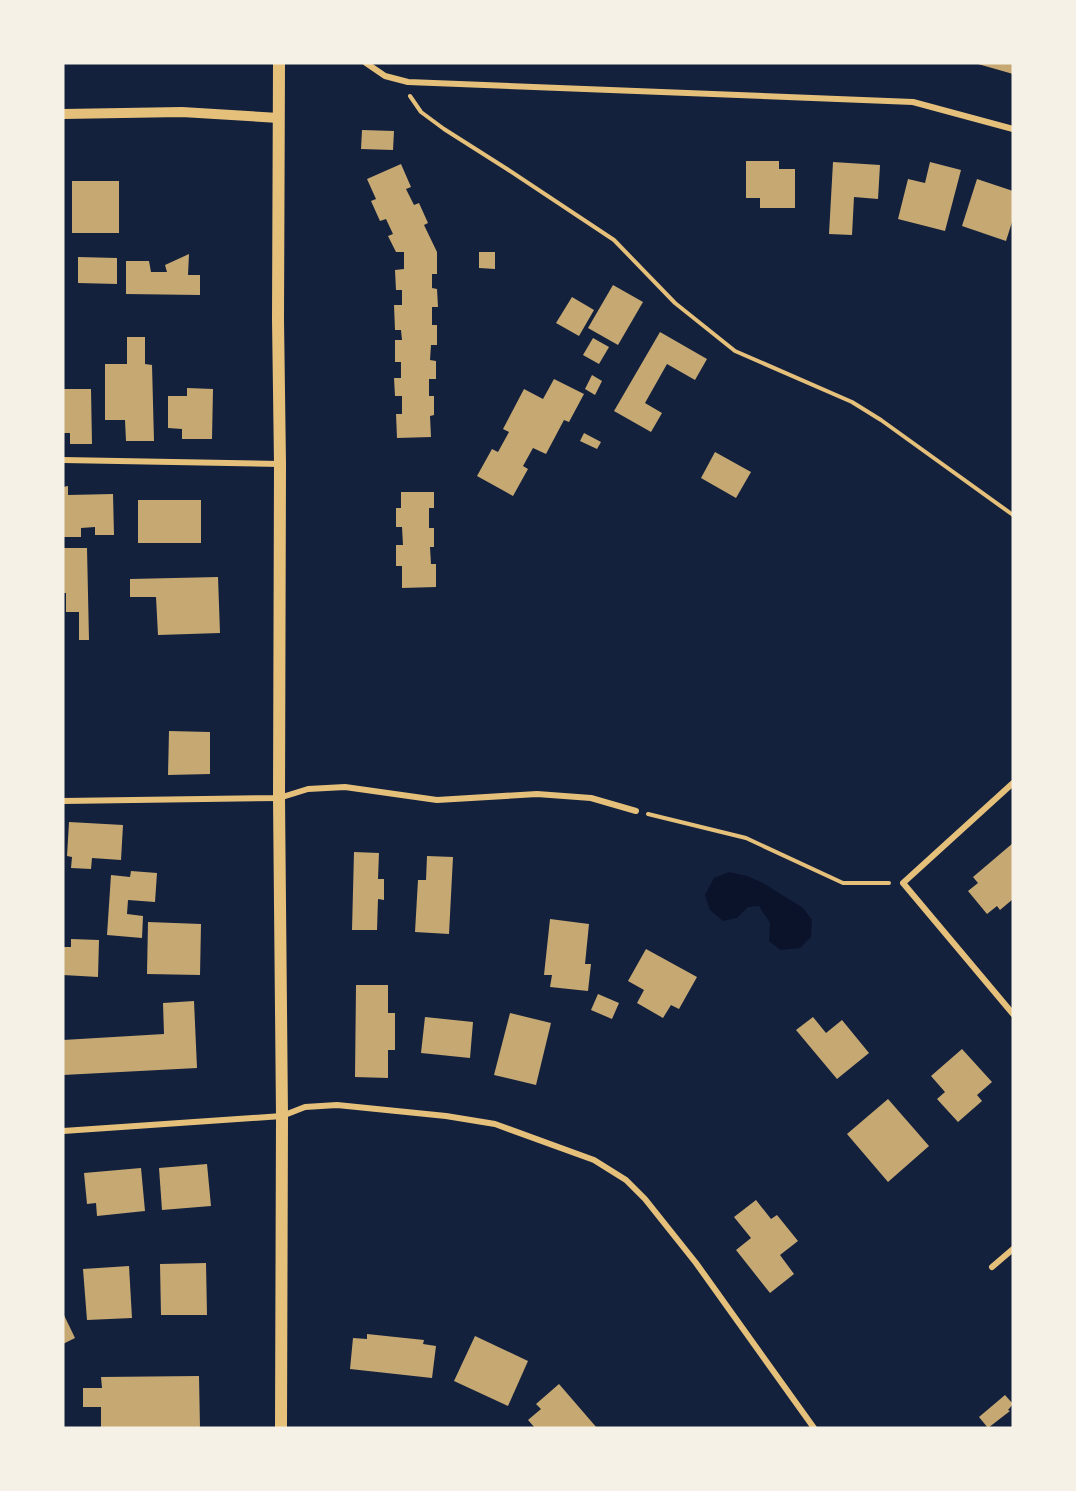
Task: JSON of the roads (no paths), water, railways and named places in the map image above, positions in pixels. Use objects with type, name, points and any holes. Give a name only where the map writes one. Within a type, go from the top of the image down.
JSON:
[{"type":"main road","points":[[279,63],[281,1428]]},
{"type":"street","points":[[366,63],[385,76],[408,82],[913,102],[1013,129]]},
{"type":"street","points":[[63,114],[182,112],[279,118]]},
{"type":"street","points":[[63,460],[280,464]]},
{"type":"street","points":[[1013,783],[903,883],[1013,1014]]},
{"type":"street","points":[[63,801],[279,798],[308,789],[345,787],[437,800],[537,794],[591,798],[636,811]]},
{"type":"street","points":[[63,1131],[282,1116],[305,1107],[337,1105],[446,1116],[495,1124],[594,1160],[626,1180],[645,1199],[696,1263],[814,1428]]},
{"type":"street","points":[[992,1267],[1013,1249]]},
{"type":"water","points":[[729,872],[763,883],[803,908],[812,920],[811,937],[800,948],[780,950],[769,941],[770,923],[759,906],[748,907],[737,918],[723,921],[710,910],[705,895],[714,878]]}]
